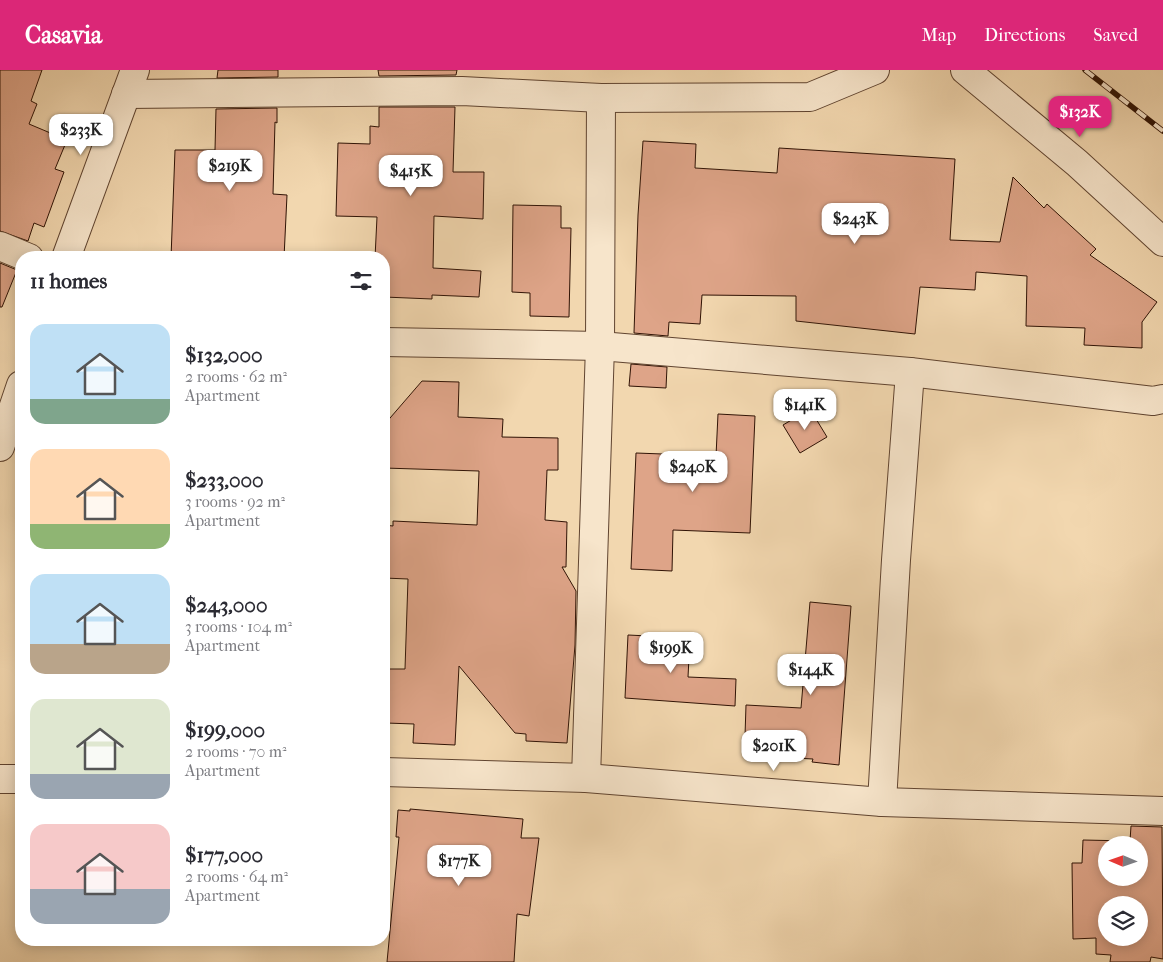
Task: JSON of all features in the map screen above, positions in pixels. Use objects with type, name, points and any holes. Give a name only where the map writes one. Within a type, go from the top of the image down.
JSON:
[{"type":"street","points":[[69,251],[131,82],[462,81],[602,98],[810,96],[875,70]]},
{"type":"street","points":[[965,70],[1077,163],[1163,242]]},
{"type":"street","points":[[586,778],[600,346],[602,98]]},
{"type":"street","points":[[0,246],[15,252]]},
{"type":"street","points":[[390,342],[600,346],[910,372],[1153,401],[1163,399]]},
{"type":"street","points":[[882,802],[910,372]]},
{"type":"street","points":[[0,446],[15,403]]},
{"type":"street","points":[[390,772],[586,778],[882,802],[1163,811]]},
{"type":"street","points":[[0,779],[15,779]]},
{"type":"building","points":[[0,70],[42,70],[31,101],[37,104],[29,124],[67,140],[55,169],[64,172],[44,227],[34,223],[28,241],[0,231]]},
{"type":"building","points":[[218,70],[278,70],[278,77],[217,78]]},
{"type":"building","points":[[378,70],[457,70],[456,75],[379,76]]},
{"type":"building","points":[[379,107],[455,107],[453,172],[484,172],[483,219],[434,216],[433,268],[481,271],[479,297],[432,295],[432,299],[390,297],[390,251],[375,251],[377,217],[336,216],[338,143],[370,144],[370,126],[379,127]]},
{"type":"building","points":[[277,108],[273,194],[287,195],[284,251],[171,251],[175,150],[215,150],[216,109]]},
{"type":"building","points":[[643,141],[696,144],[695,168],[777,173],[779,148],[955,159],[950,240],[1000,242],[1013,177],[1044,208],[1047,204],[1096,249],[1090,255],[1157,302],[1142,322],[1142,348],[1084,345],[1085,328],[1026,326],[1027,276],[976,272],[975,290],[920,287],[915,334],[796,321],[796,296],[702,295],[700,324],[669,322],[668,336],[634,333],[638,215]]},
{"type":"building","points":[[513,205],[561,206],[561,228],[571,228],[569,317],[530,316],[530,293],[512,292]]},
{"type":"building","points":[[0,263],[15,269],[15,275],[2,307],[0,307]]},
{"type":"building","points":[[631,364],[667,367],[666,388],[629,386]]},
{"type":"building","points":[[422,381],[459,382],[458,417],[503,419],[502,437],[558,438],[558,470],[547,470],[545,520],[567,522],[566,567],[562,567],[576,591],[575,645],[567,743],[526,741],[526,734],[515,733],[459,666],[455,745],[413,743],[414,724],[390,723],[390,669],[405,669],[408,579],[390,578],[390,526],[393,526],[393,521],[477,525],[479,471],[390,468],[390,418]]},
{"type":"building","points":[[810,409],[827,437],[800,453],[783,425]]},
{"type":"building","points":[[718,414],[755,416],[750,533],[673,530],[672,571],[631,569],[636,453],[716,456]]},
{"type":"building","points":[[810,602],[851,606],[839,765],[812,762],[813,759],[757,756],[758,737],[745,736],[746,705],[801,708]]},
{"type":"building","points":[[628,635],[690,638],[688,677],[736,679],[735,706],[625,698]]},
{"type":"building","points":[[410,809],[523,819],[521,838],[539,838],[529,916],[517,914],[514,962],[387,962],[399,837],[396,837],[398,810],[410,811]]},
{"type":"building","points":[[1131,826],[1162,827],[1163,959],[1151,957],[1150,962],[1110,962],[1111,955],[1096,954],[1096,938],[1073,939],[1072,863],[1082,863],[1083,840],[1098,840],[1098,886],[1148,886],[1148,836],[1130,836]]},
{"type":"railway","points":[[1085,70],[1163,131]]}]
